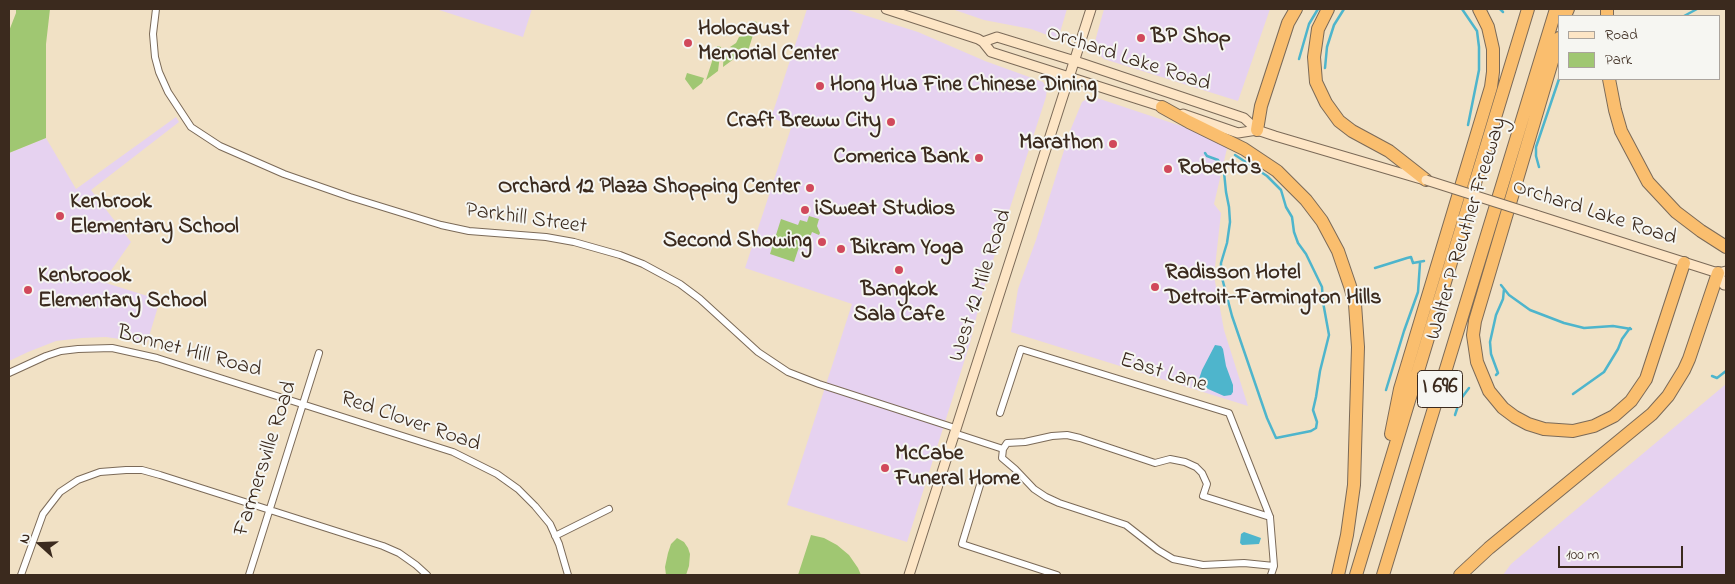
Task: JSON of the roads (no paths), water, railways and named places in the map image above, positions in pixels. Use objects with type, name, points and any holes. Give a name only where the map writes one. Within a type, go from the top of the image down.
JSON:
[{"type":"highway","points":[[1257,130],[1261,106],[1288,23],[1296,9]]},
{"type":"highway","points":[[1328,9],[1318,29],[1314,57],[1316,82],[1326,103],[1339,121],[1352,131],[1390,151],[1426,180]]},
{"type":"highway","points":[[1375,512],[1400,389],[1491,86],[1493,49],[1488,27],[1479,9]]},
{"type":"highway","name":"Walter P Reuther Freeway","points":[[1356,575],[1528,9]]},
{"type":"highway","name":"Walter P Reuther Freeway","points":[[1384,575],[1556,9]]},
{"type":"highway","points":[[1558,41],[1475,321],[1473,336],[1476,362],[1489,391],[1503,408],[1528,424],[1544,429],[1573,431],[1599,424],[1614,416],[1631,401],[1646,378],[1684,263]]},
{"type":"highway","points":[[1609,80],[1615,110],[1622,131],[1648,182],[1676,212],[1726,247]]},
{"type":"highway","points":[[1162,107],[1244,149],[1277,171],[1291,183],[1322,221],[1341,257],[1355,304],[1358,379],[1354,485],[1347,535],[1338,575]]},
{"type":"highway","points":[[1460,575],[1489,548],[1652,414],[1668,396],[1686,365],[1722,272]]},
{"type":"main road","name":"Orchard Lake Road","points":[[886,9],[983,42],[992,52],[1238,133],[1257,130],[1426,180],[1684,263],[1722,272]]},
{"type":"main road","name":"West 12 Mile Road","points":[[908,575],[1091,9]]},
{"type":"main road","name":"Orchard Lake Road","points":[[983,42],[997,37],[1075,61],[1244,118],[1257,130]]},
{"type":"main road","points":[[1722,272],[1724,284],[1726,285]]},
{"type":"street","name":"Parkhill Street","points":[[156,9],[153,34],[155,57],[168,92],[178,110],[191,127],[220,146],[284,174],[353,198],[441,225],[469,231],[574,242],[620,255],[643,264],[680,284],[700,298],[758,352],[788,372],[1002,450]]},
{"type":"street","name":"Bonnet Hill Road","points":[[9,374],[61,351],[112,348],[157,358],[303,405]]},
{"type":"street","name":"East Lane","points":[[1000,412],[1021,349],[1229,414],[1270,517],[1274,566]]},
{"type":"street","name":"Farmersville Road","points":[[249,575],[319,353]]},
{"type":"street","name":"Red Clover Road","points":[[303,405],[453,452],[497,474],[518,489],[550,524],[568,575]]},
{"type":"street","points":[[1270,517],[1203,496],[1207,484],[1202,473],[1196,467],[1185,462],[1170,459],[1155,463],[1067,435],[1007,443],[1002,450],[1002,458],[1015,468],[1034,489],[1046,497],[1126,525],[1173,559],[1203,565],[1244,563],[1274,566],[1271,575]]},
{"type":"street","points":[[21,575],[43,514],[60,492],[78,480],[100,472],[142,470],[383,546],[399,553],[427,575]]},
{"type":"street","points":[[980,485],[962,544],[1057,575]]},
{"type":"street","points":[[555,536],[609,509]]},
{"type":"water","points":[[1215,345],[1221,346],[1223,349],[1226,366],[1233,385],[1231,395],[1224,396],[1199,385],[1198,382]]},
{"type":"water","points":[[1244,532],[1261,538],[1259,544],[1242,545],[1240,543],[1241,534]]},
{"type":"waterway","points":[[1299,59],[1309,24],[1318,9]]},
{"type":"waterway","points":[[1325,68],[1327,47],[1334,25],[1344,9]]},
{"type":"waterway","points":[[1462,9],[1477,31],[1479,47],[1479,70],[1468,125]]},
{"type":"waterway","points":[[1500,9],[1503,12]]},
{"type":"waterway","points":[[1686,15],[1697,9]]},
{"type":"waterway","points":[[1539,167],[1536,147],[1559,80]]},
{"type":"waterway","points":[[1205,153],[1207,156],[1218,160],[1224,172],[1230,222],[1227,243],[1221,263],[1221,274],[1232,316],[1267,418],[1276,438],[1311,431],[1316,428],[1317,422],[1313,410],[1329,335],[1322,287],[1306,254],[1298,243],[1292,217],[1286,207],[1281,190],[1267,176],[1235,155]]},
{"type":"waterway","points":[[1375,268],[1411,257],[1413,263],[1424,261]]},
{"type":"waterway","points":[[1386,390],[1418,292],[1420,263]]},
{"type":"waterway","points":[[1501,285],[1509,295],[1530,310],[1564,323],[1584,328],[1613,326],[1631,329]]},
{"type":"waterway","points":[[1496,375],[1498,373],[1491,354],[1490,342],[1496,315],[1503,299],[1504,289]]},
{"type":"waterway","points":[[1573,394],[1604,372],[1630,328]]},
{"type":"waterway","points":[[1712,376],[1717,378],[1726,371]]},
{"type":"waterway","points":[[1455,415],[1460,400],[1469,388]]},
{"type":"place","name":"BP Shop","points":[[1141,38]]},
{"type":"place","name":"Holocaust Memorial Center","points":[[688,43]]},
{"type":"place","name":"Hong Hua Fine Chinese Dining","points":[[820,86]]},
{"type":"place","name":"Craft Breww City","points":[[891,122]]},
{"type":"place","name":"Marathon","points":[[1113,144]]},
{"type":"place","name":"Comerica Bank","points":[[979,158]]},
{"type":"place","name":"Roberto's","points":[[1168,169]]},
{"type":"place","name":"Orchard 12 Plaza Shopping Center","points":[[810,188]]},
{"type":"place","name":"iSweat Studios","points":[[805,210]]},
{"type":"place","name":"Kenbrook Elementary School","points":[[60,216]]},
{"type":"place","name":"Second Showing","points":[[822,242]]},
{"type":"place","name":"Bikram Yoga","points":[[841,249]]},
{"type":"place","name":"Bangkok Sala Cafe","points":[[899,270]]},
{"type":"place","name":"Radisson Hotel Detroit-Farmington Hills","points":[[1155,287]]},
{"type":"place","name":"Kenbroook Elementary School","points":[[28,290]]},
{"type":"place","name":"McCabe Funeral Home","points":[[885,468]]}]
